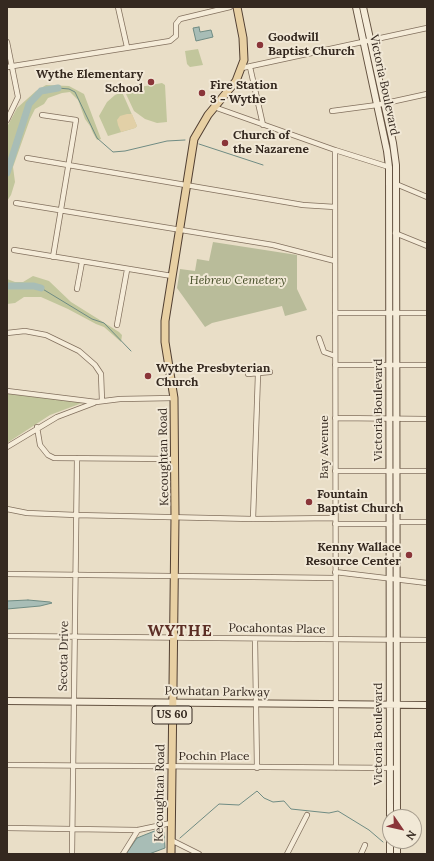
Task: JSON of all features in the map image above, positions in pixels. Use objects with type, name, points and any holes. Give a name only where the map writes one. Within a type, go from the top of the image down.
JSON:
[{"type":"main road","name":"Kecoughtan Road","points":[[170,854],[176,517],[174,398],[164,332],[194,140],[203,122],[232,87],[242,68],[245,51],[237,7]]},
{"type":"main road","name":"Victoria Boulevard","points":[[356,7],[389,168],[389,231],[397,366],[397,809]]},
{"type":"main road","name":"Victoria Boulevard","points":[[363,7],[396,158],[396,233],[390,366],[390,809]]},
{"type":"main road","name":"Powhatan Parkway","points":[[7,701],[427,705]]},
{"type":"street","points":[[118,7],[127,47]]},
{"type":"street","points":[[10,66],[172,40],[176,36],[176,24],[180,19],[230,7]]},
{"type":"street","points":[[242,68],[427,28]]},
{"type":"street","points":[[7,42],[10,66],[18,97],[7,120]]},
{"type":"street","points":[[250,67],[263,125]]},
{"type":"street","points":[[332,111],[377,105],[427,94]]},
{"type":"street","points":[[214,107],[389,168]]},
{"type":"street","points":[[42,115],[76,120],[53,257]]},
{"type":"street","name":"Bay Avenue","points":[[334,150],[336,768]]},
{"type":"street","points":[[27,158],[303,205],[335,207]]},
{"type":"street","points":[[396,184],[427,197]]},
{"type":"street","points":[[16,203],[179,231],[273,245],[335,261]]},
{"type":"street","points":[[389,231],[427,246]]},
{"type":"street","points":[[14,250],[127,270],[172,276]]},
{"type":"street","points":[[77,289],[82,262]]},
{"type":"street","points":[[117,325],[127,270]]},
{"type":"street","points":[[335,313],[427,313]]},
{"type":"street","points":[[7,333],[25,331],[46,335],[79,351],[95,365],[101,374],[102,401]]},
{"type":"street","points":[[319,338],[324,352],[335,356]]},
{"type":"street","points":[[335,365],[427,365]]},
{"type":"street","points":[[248,374],[270,372]]},
{"type":"street","points":[[253,519],[258,374]]},
{"type":"street","points":[[7,391],[96,402]]},
{"type":"street","points":[[7,447],[57,416],[96,402],[120,399],[174,398]]},
{"type":"street","points":[[335,418],[427,418]]},
{"type":"street","points":[[37,427],[40,445],[48,455],[61,459],[175,458]]},
{"type":"street","name":"Secota Drive","points":[[72,854],[77,458]]},
{"type":"street","points":[[335,471],[427,471]]},
{"type":"street","points":[[7,509],[27,513],[76,515],[253,519],[335,518]]},
{"type":"street","points":[[397,522],[427,522]]},
{"type":"street","points":[[335,524],[390,524]]},
{"type":"street","points":[[335,572],[427,583]]},
{"type":"street","points":[[7,574],[30,573],[75,575],[335,578]]},
{"type":"street","name":"Pocahontas Place","points":[[7,636],[427,640]]},
{"type":"street","points":[[255,638],[257,768]]},
{"type":"street","name":"Pochin Place","points":[[7,765],[397,768]]},
{"type":"street","points":[[287,854],[307,815]]},
{"type":"street","points":[[7,828],[138,830],[171,824]]},
{"type":"street","points":[[123,854],[138,830]]},
{"type":"street","points":[[171,840],[198,854]]},
{"type":"street","points":[[361,854],[365,845]]},
{"type":"green space","points":[[198,49],[203,65],[190,67],[187,64],[185,51]]},
{"type":"green space","points":[[162,83],[165,85],[167,122],[157,123],[145,119],[134,111],[126,94],[140,87]]},
{"type":"green space","points":[[46,85],[69,86],[84,94],[101,139],[97,140],[85,119],[78,100],[70,92],[48,98],[44,104],[35,109],[30,119],[13,167],[15,182],[11,195],[7,201],[7,127],[17,108],[36,91]]},
{"type":"green space","points":[[122,92],[137,126],[135,128],[108,136],[99,116],[107,102],[115,95]]},
{"type":"green space","name":"Hebrew Cemetery","points":[[213,242],[297,255],[297,289],[307,310],[285,316],[282,306],[212,323],[205,327],[177,288],[180,269],[195,271],[197,259],[209,261]]},
{"type":"green space","points":[[33,276],[49,281],[71,302],[119,332],[122,335],[121,342],[104,327],[41,297],[24,297],[15,303],[7,304],[7,279],[15,282],[23,282]]},
{"type":"green space","points":[[7,393],[82,403],[50,415],[7,443]]},
{"type":"sand","points":[[132,114],[137,126],[121,132],[117,120],[120,116]]},
{"type":"water","points":[[199,27],[200,32],[211,30],[213,37],[196,41],[193,28]]},
{"type":"water","points":[[28,600],[52,603],[40,606],[7,609],[7,601]]},
{"type":"water","points":[[157,830],[164,832],[165,848],[149,854],[126,854],[137,838]]},
{"type":"waterway","points":[[58,88],[69,89],[75,92],[97,138],[113,152],[125,151],[167,141],[185,140]]},
{"type":"waterway","points":[[7,173],[29,104],[41,91],[58,88]]},
{"type":"waterway","points":[[199,144],[263,165]]},
{"type":"waterway","points":[[7,286],[34,286],[41,288]]},
{"type":"waterway","points":[[41,288],[92,319],[104,323],[131,351]]},
{"type":"waterway","points":[[180,838],[219,804],[239,805],[257,791],[264,798],[273,802],[284,801],[291,809],[329,813],[338,811],[369,830],[382,841]]},
{"type":"place","name":"Goodwill Baptist Church","points":[[260,45]]},
{"type":"place","name":"Wythe Elementary School","points":[[151,82]]},
{"type":"place","name":"Fire Station 3 - Wythe","points":[[202,93]]},
{"type":"place","name":"Church of the Nazarene","points":[[225,143]]},
{"type":"place","name":"Wythe Presbyterian Church","points":[[148,376]]},
{"type":"place","name":"Fountain Baptist Church","points":[[309,502]]},
{"type":"place","name":"Kenny Wallace Resource Center","points":[[409,555]]},
{"type":"district","name":"WYTHE","points":[[180,631]]}]
